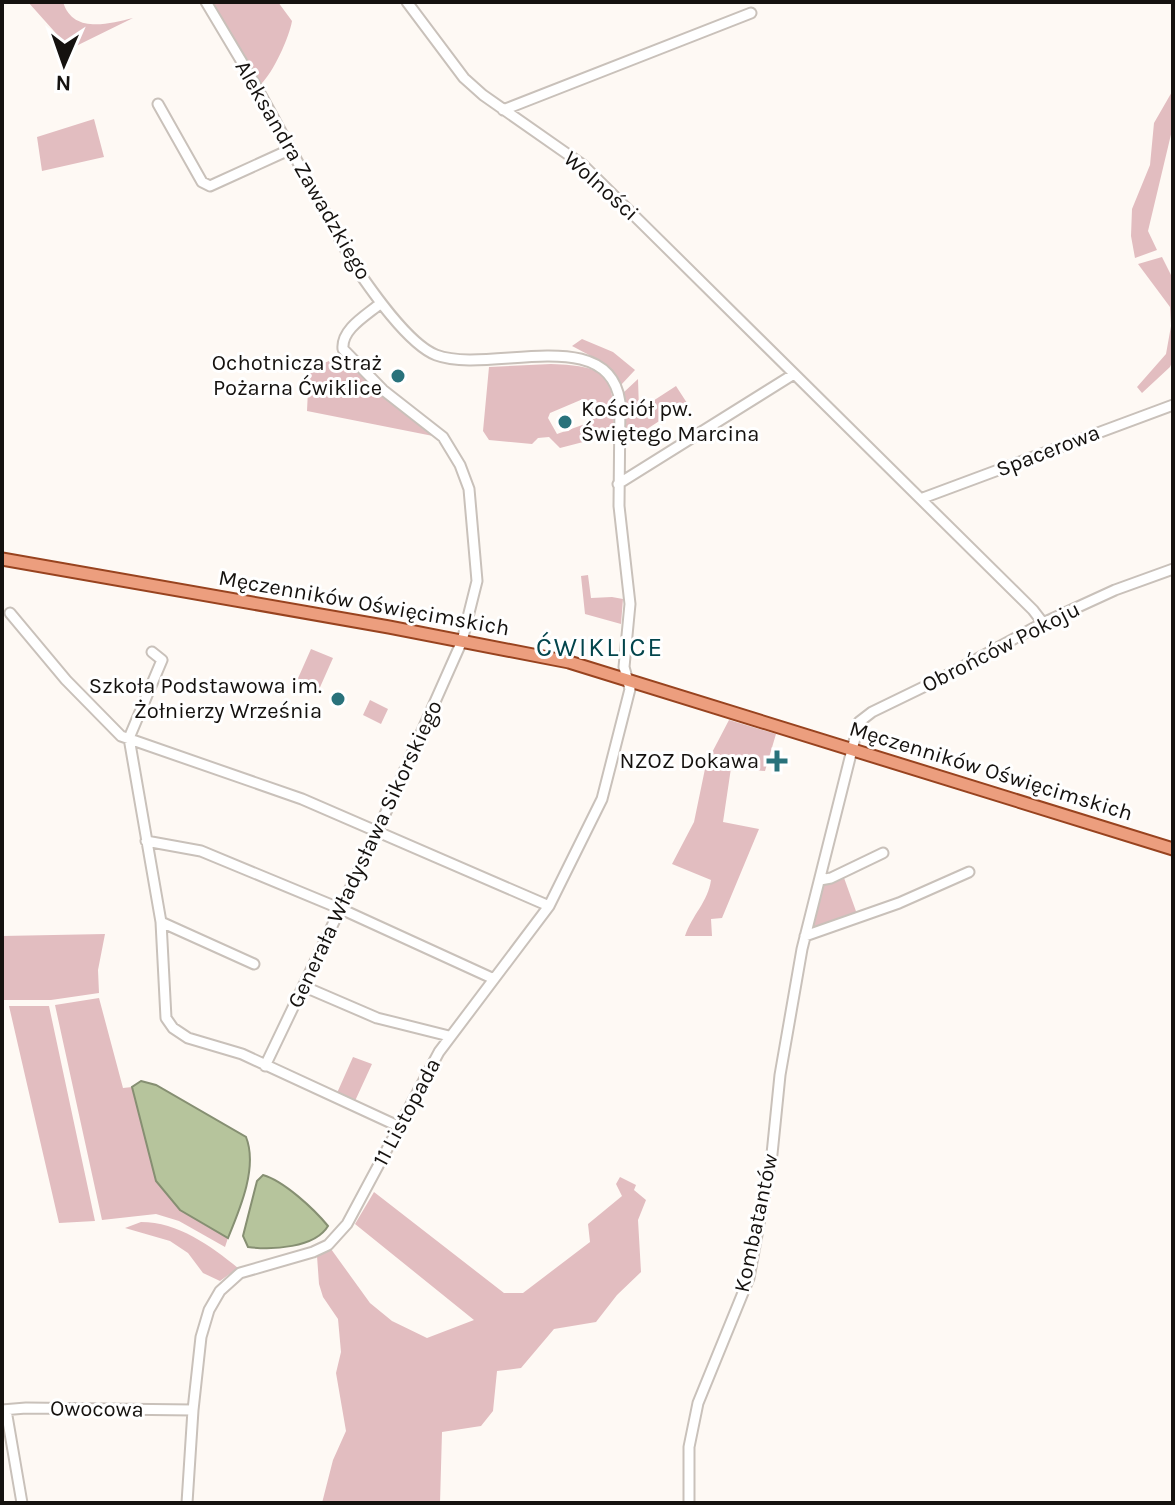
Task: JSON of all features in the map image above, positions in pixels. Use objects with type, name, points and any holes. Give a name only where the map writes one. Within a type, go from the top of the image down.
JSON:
[{"type":"main road","name":"Męczenników Oświęcimskich","points":[[2,559],[553,658],[1173,849]]},
{"type":"street","name":"Aleksandra Zawadzkiego","points":[[206,2],[255,84],[354,265],[381,303],[422,348],[438,356],[461,361],[563,356],[586,358],[610,375],[619,391],[620,526],[630,587],[624,667],[628,680]]},
{"type":"street","name":"Wolności","points":[[407,2],[464,78],[503,110],[583,165],[923,498],[1043,623]]},
{"type":"street","points":[[503,110],[751,13]]},
{"type":"street","points":[[158,104],[202,182],[210,186],[289,150]]},
{"type":"street","name":"Generała Władysława Sikorskiego","points":[[265,1066],[378,830],[462,641],[477,581],[469,489],[460,465],[443,437],[383,390],[343,349],[342,343],[349,331],[381,303]]},
{"type":"street","points":[[618,484],[794,374]]},
{"type":"street","name":"Spacerowa","points":[[923,498],[1173,405]]},
{"type":"street","name":"Obrońców Pokoju","points":[[851,749],[859,722],[865,716],[1043,623],[1115,590],[1173,569]]},
{"type":"street","points":[[10,613],[66,680],[121,736],[302,799],[549,906]]},
{"type":"street","points":[[152,652],[162,660],[129,738],[161,922],[164,1012],[170,1024],[188,1038],[242,1054],[400,1127]]},
{"type":"street","name":"11 Listopada","points":[[187,1503],[193,1410],[205,1321],[220,1291],[249,1269],[313,1252],[332,1241],[347,1224],[449,1036],[549,906],[602,799],[630,692],[628,680]]},
{"type":"street","name":"Kombatantów","points":[[689,1503],[689,1447],[698,1403],[749,1278],[772,1154],[791,1004],[851,749]]},
{"type":"street","points":[[146,841],[201,851],[341,909],[494,979]]},
{"type":"street","points":[[820,880],[831,878],[883,853]]},
{"type":"street","points":[[805,936],[899,903],[969,872]]},
{"type":"street","points":[[161,922],[254,964]]},
{"type":"street","points":[[305,987],[350,1009],[449,1036]]},
{"type":"street","points":[[4,1410],[22,1503]]},
{"type":"street","name":"Owocowa","points":[[4,1410],[193,1410]]},
{"type":"shaded area","points":[[28,2],[63,2],[68,12],[83,23],[113,23],[133,18],[70,49]]},
{"type":"shaded area","points":[[210,2],[278,2],[292,21],[280,55],[261,84]]},
{"type":"shaded area","points":[[1173,90],[1173,126],[1148,231],[1157,250],[1135,258],[1131,236],[1132,209],[1150,165],[1154,123]]},
{"type":"shaded area","points":[[94,119],[104,157],[42,171],[37,137]]},
{"type":"shaded area","points":[[1162,257],[1173,279],[1173,360],[1170,367],[1142,393],[1137,387],[1166,354],[1171,326],[1170,307],[1138,264]]},
{"type":"shaded area","points":[[582,339],[613,352],[635,370],[620,386],[606,367],[572,346]]},
{"type":"shaded area","points":[[344,355],[380,393],[433,436],[307,411],[309,369]]},
{"type":"shaded area","points":[[551,364],[571,365],[597,372],[610,387],[614,434],[560,448],[549,437],[538,438],[532,444],[489,440],[483,431],[489,367]],"holes":[[[583,399],[593,414],[588,423],[557,434],[548,418],[550,413]]]},
{"type":"shaded area","points":[[638,379],[639,410],[676,386],[687,403],[624,444],[623,393]]},
{"type":"shaded area","points":[[588,575],[591,598],[623,599],[621,624],[585,614],[581,576]]},
{"type":"shaded area","points":[[311,649],[333,658],[317,694],[295,685]]},
{"type":"shaded area","points":[[370,700],[388,709],[381,724],[363,715]]},
{"type":"shaded area","points":[[729,720],[776,734],[765,771],[731,768],[723,822],[759,829],[722,918],[711,919],[712,936],[685,936],[707,895],[711,880],[672,864],[694,822],[706,764]]},
{"type":"shaded area","points":[[843,875],[857,914],[809,931],[821,882]]},
{"type":"shaded area","points":[[105,934],[98,970],[99,993],[51,1000],[2,1000],[2,936]]},
{"type":"shaded area","points":[[99,998],[123,1088],[132,1087],[135,1101],[201,1223],[228,1238],[225,1247],[179,1221],[156,1214],[102,1220],[55,1005]]},
{"type":"shaded area","points":[[9,1006],[49,1006],[95,1221],[59,1223]]},
{"type":"shaded area","points":[[353,1057],[372,1064],[355,1101],[337,1093]]},
{"type":"shaded area","points":[[141,1081],[156,1085],[246,1137],[249,1174],[228,1238],[180,1210],[156,1181],[132,1087]]},
{"type":"shaded area","points":[[263,1175],[289,1189],[315,1212],[328,1226],[322,1233],[292,1246],[248,1247],[243,1236],[257,1181]]},
{"type":"shaded area","points":[[620,1177],[636,1185],[634,1190],[646,1200],[638,1220],[641,1272],[617,1295],[596,1322],[554,1329],[521,1368],[497,1371],[493,1411],[481,1426],[442,1432],[440,1503],[322,1503],[333,1460],[346,1431],[336,1373],[341,1352],[338,1319],[323,1297],[317,1256],[331,1249],[370,1303],[392,1321],[427,1338],[474,1320],[355,1224],[374,1192],[504,1293],[523,1293],[590,1242],[588,1224],[622,1196],[616,1184]]},
{"type":"shaded area","points":[[141,1222],[181,1231],[238,1268],[220,1281],[203,1273],[188,1253],[170,1241],[125,1228]]},
{"type":"place","name":"Ochotnicza Straż Pożarna Ćwiklice","points":[[398,376]]},
{"type":"place","name":"Kościół pw. Świętego Marcina","points":[[565,422]]},
{"type":"place","name":"Szkoła Podstawowa im. Żołnierzy Września","points":[[338,699]]},
{"type":"place","name":"NZOZ Dokawa","points":[[777,761]]},
{"type":"district","name":"ĆWIKLICE","points":[[600,647]]}]
